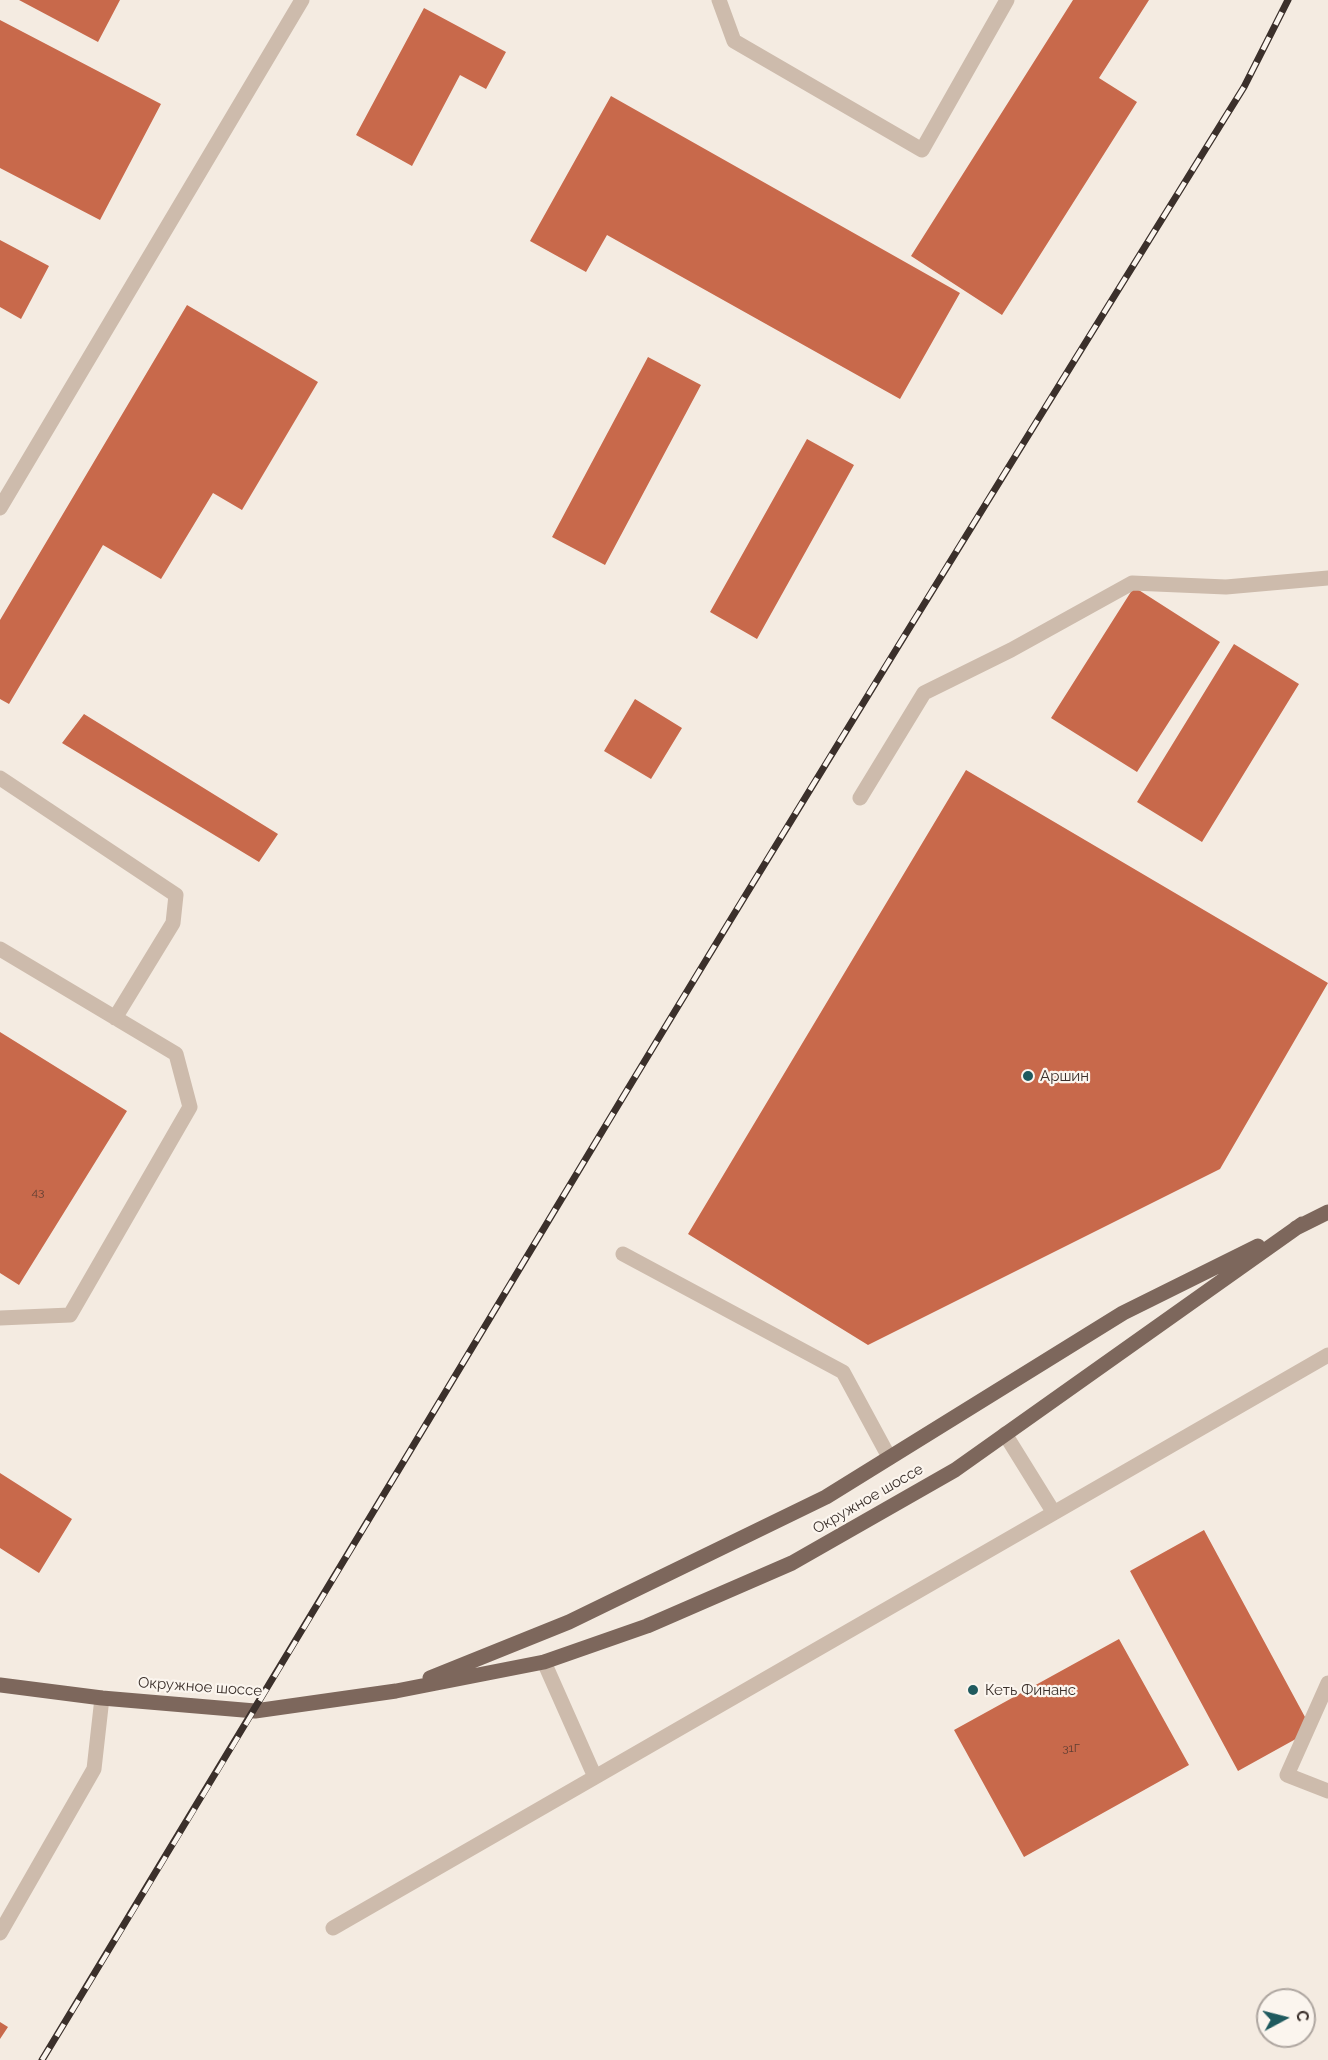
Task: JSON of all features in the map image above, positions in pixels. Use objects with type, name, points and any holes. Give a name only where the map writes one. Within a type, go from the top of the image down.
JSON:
[{"type":"main road","name":"Окружное шоссе","points":[[396,1691],[568,1622],[826,1497],[1123,1313],[1328,1212]]},
{"type":"main road","name":"Окружное шоссе","points":[[0,1685],[102,1698],[255,1711],[396,1691],[544,1662],[647,1626],[792,1563],[955,1470],[1302,1224]]},
{"type":"lane","points":[[0,508],[302,0]]},
{"type":"lane","points":[[719,0],[734,41],[922,150],[1007,0]]},
{"type":"lane","points":[[860,798],[924,693],[1011,650],[1132,583],[1226,587],[1328,578]]},
{"type":"lane","points":[[0,778],[176,895],[172,923],[115,1018]]},
{"type":"lane","points":[[0,949],[176,1053],[190,1107],[70,1316],[0,1318]]},
{"type":"lane","points":[[623,1254],[843,1372],[889,1457]]},
{"type":"lane","points":[[333,1928],[1328,1355]]},
{"type":"lane","points":[[1005,1434],[1054,1513]]},
{"type":"lane","points":[[544,1662],[595,1777]]},
{"type":"lane","points":[[1328,1683],[1287,1775],[1328,1791]]},
{"type":"lane","points":[[0,1932],[94,1769],[102,1698]]},
{"type":"building","points":[[19,0],[120,0],[98,42]]},
{"type":"building","points":[[1073,0],[1149,0],[1099,78],[1137,102],[1002,315],[911,256]]},
{"type":"building","points":[[424,8],[506,52],[486,89],[460,75],[412,166],[356,135]]},
{"type":"building","points":[[0,20],[161,104],[100,220],[0,168]]},
{"type":"building","points":[[611,96],[960,293],[900,399],[607,235],[586,272],[530,241]]},
{"type":"building","points":[[0,240],[49,266],[21,319],[0,307]]},
{"type":"building","points":[[187,305],[318,382],[242,510],[213,493],[161,579],[103,545],[9,704],[0,699],[0,620]]},
{"type":"building","points":[[648,357],[701,385],[605,565],[552,537]]},
{"type":"building","points":[[807,439],[854,465],[757,639],[710,612]]},
{"type":"building","points":[[1134,587],[1220,642],[1137,772],[1051,718]]},
{"type":"building","points":[[1234,644],[1299,684],[1202,842],[1137,802]]},
{"type":"building","points":[[635,699],[682,728],[651,779],[604,751]]},
{"type":"building","points":[[84,714],[278,834],[259,862],[62,743]]},
{"type":"building","name":"Аршин","points":[[966,770],[1328,983],[1220,1169],[868,1345],[688,1234]]},
{"type":"building","points":[[0,1032],[127,1111],[19,1285],[0,1273]]},
{"type":"building","points":[[0,1473],[72,1519],[39,1573],[0,1548]]},
{"type":"building","points":[[1204,1530],[1312,1730],[1238,1771],[1130,1571]]},
{"type":"building","points":[[1119,1639],[1189,1765],[1024,1857],[954,1730]]},
{"type":"building","points":[[0,2022],[8,2027],[0,2039]]},
{"type":"railway","points":[[42,2060],[755,879],[1244,87],[1288,0]]},
{"type":"place","name":"Аршин","points":[[1028,1076]]},
{"type":"place","name":"Кеть Финанс","points":[[973,1690]]}]
